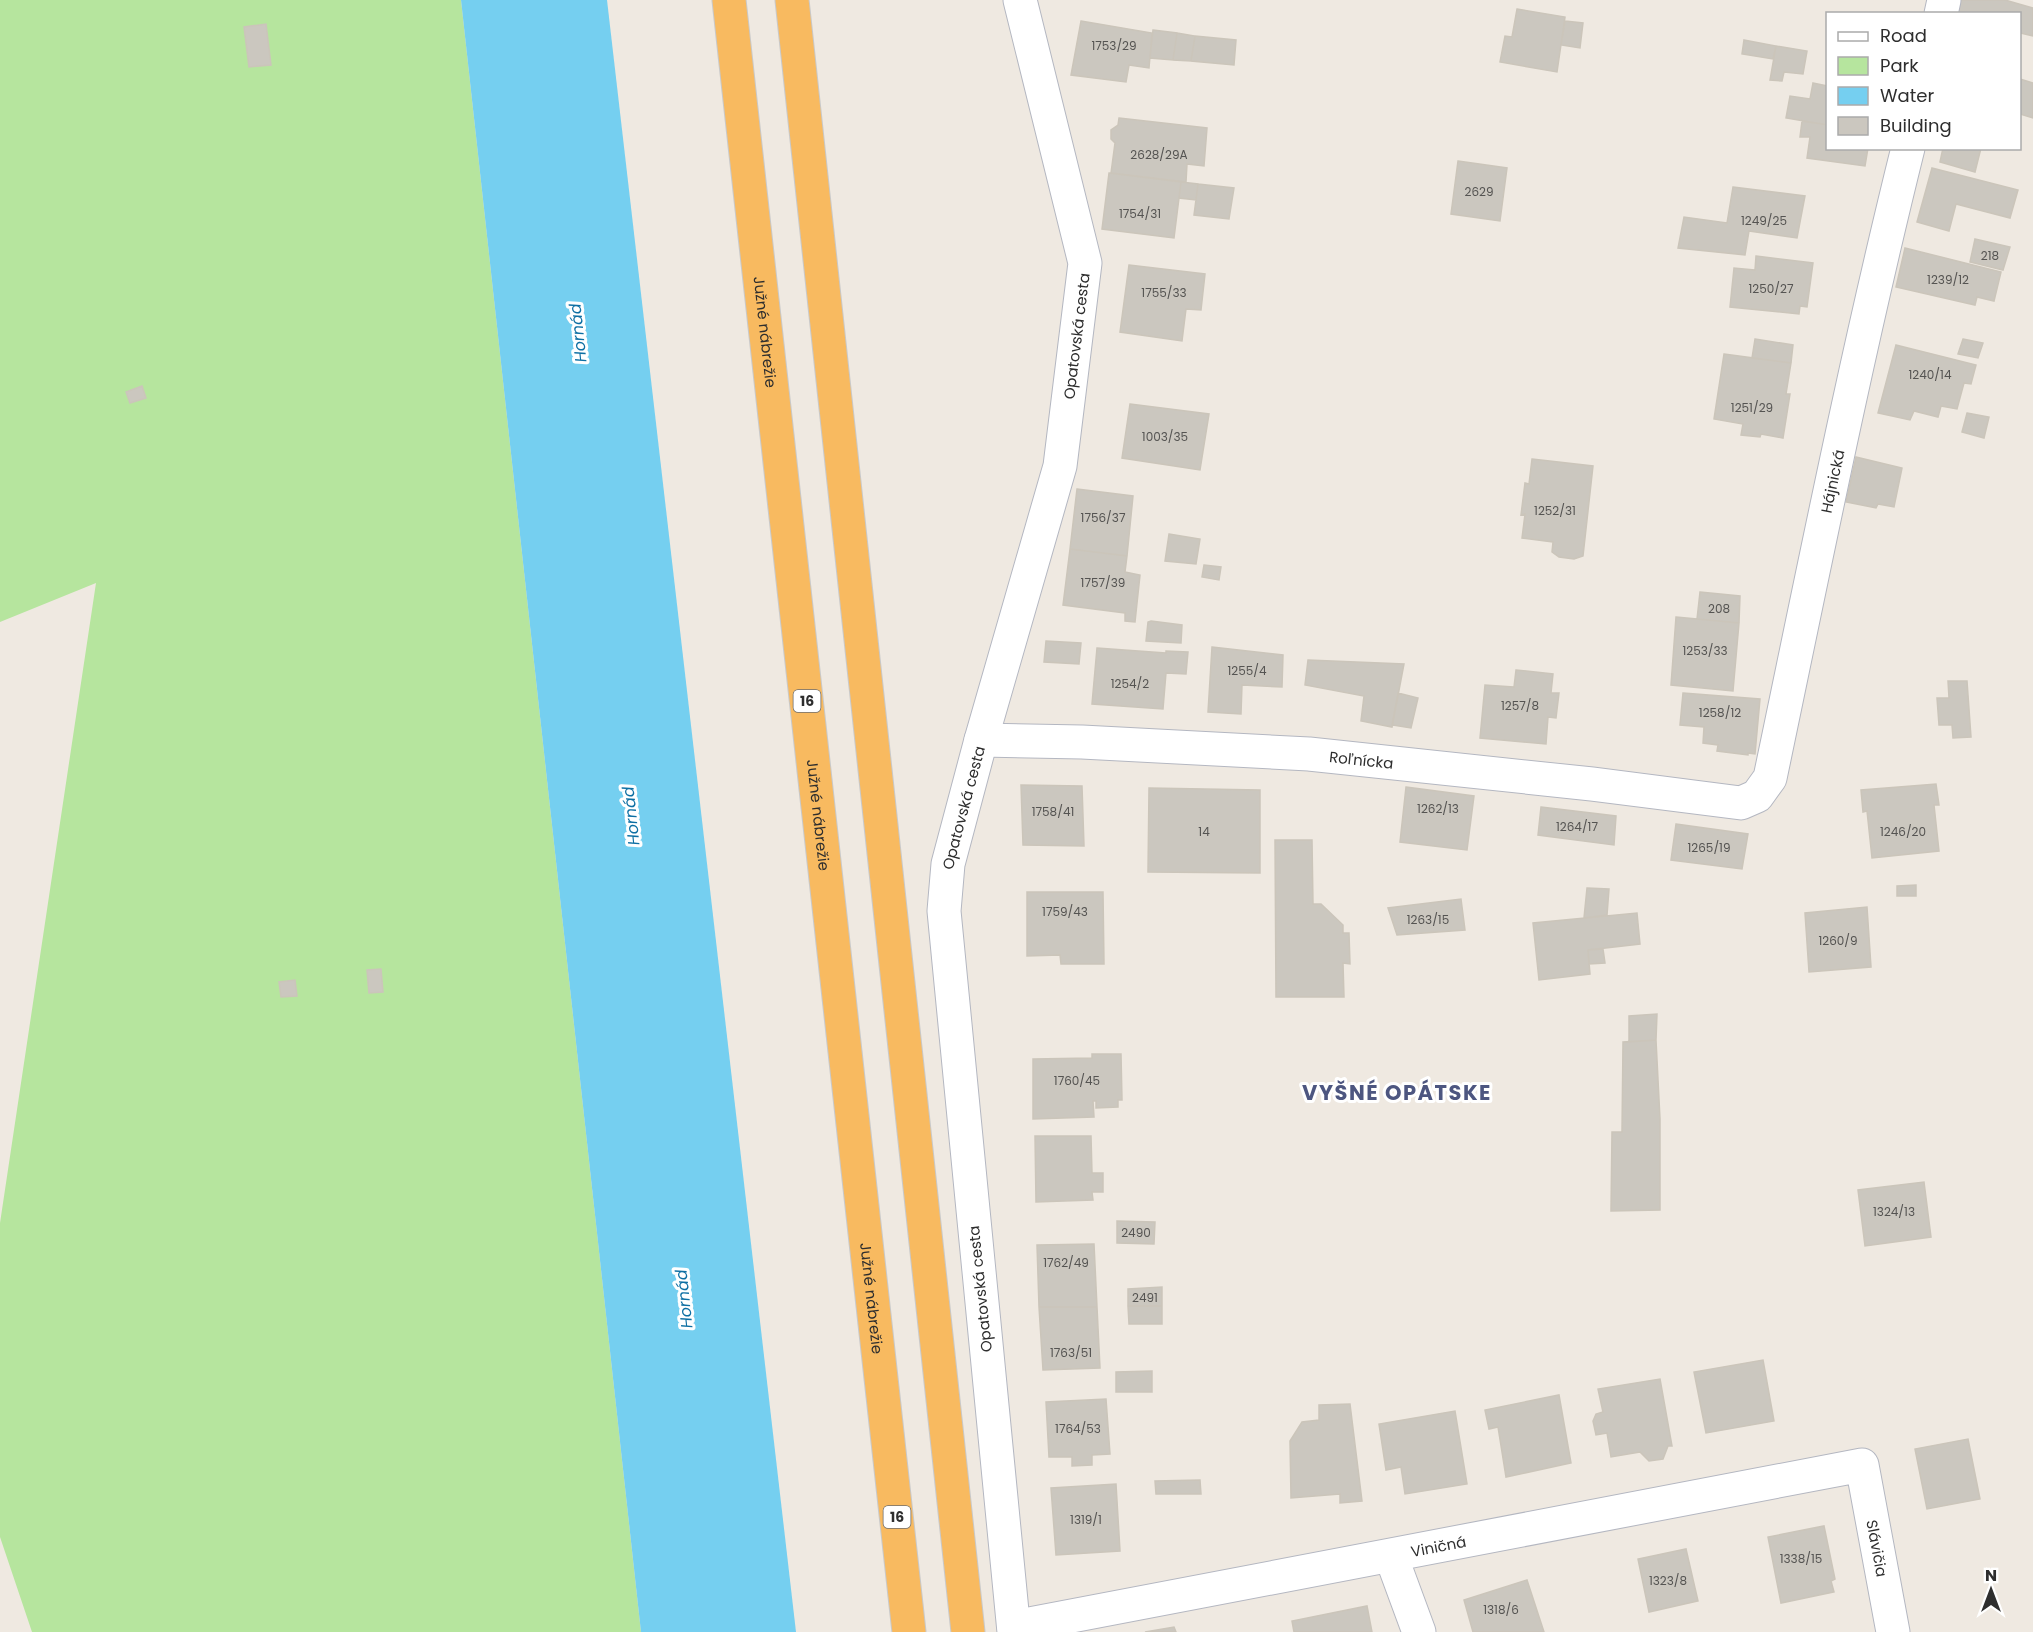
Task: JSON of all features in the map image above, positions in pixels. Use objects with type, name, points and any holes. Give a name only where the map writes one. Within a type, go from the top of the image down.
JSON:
[{"type":"highway","name":"Južné nábrežie","points":[[729,0],[909,1632]]},
{"type":"highway","points":[[792,0],[968,1632]]},
{"type":"street","name":"Opatovská cesta","points":[[1014,1630],[944,911],[948,864],[981,740],[1060,466],[1084,263],[1020,0]]},
{"type":"street","name":"Hájnická","points":[[1741,803],[1757,796],[1770,778],[1806,596],[1870,299],[1907,150]]},
{"type":"street","name":"Roľnícka","points":[[981,740],[1082,742],[1309,754],[1580,782],[1741,803]]},
{"type":"street","name":"Viničná","points":[[1014,1630],[1862,1465]]},
{"type":"street","name":"Slávičia","points":[[1862,1465],[1893,1632]]},
{"type":"street","points":[[1391,1556],[1419,1632]]},
{"type":"green space","points":[[0,0],[461,0],[641,1632],[32,1632],[0,1537],[0,1223],[96,583],[0,622]]},
{"type":"water","name":"Hornád","points":[[461,0],[607,0],[796,1632],[641,1632]]},
{"type":"building","points":[[1960,0],[2005,0],[2033,8],[2033,36],[2021,33],[2021,12],[1957,12]]},
{"type":"building","points":[[1517,9],[1565,17],[1557,72],[1500,62],[1505,36],[1512,37]]},
{"type":"building","points":[[1081,21],[1152,33],[1149,68],[1129,65],[1126,82],[1071,75]]},
{"type":"building","points":[[1565,21],[1583,23],[1580,48],[1561,45]]},
{"type":"building","points":[[266,24],[271,65],[249,67],[244,27]]},
{"type":"building","points":[[1153,30],[1177,33],[1173,60],[1150,58]]},
{"type":"building","points":[[1177,33],[1195,36],[1191,61],[1173,60]]},
{"type":"building","points":[[1195,36],[1236,40],[1234,65],[1191,61]]},
{"type":"building","points":[[1744,40],[1776,46],[1773,59],[1742,54]]},
{"type":"building","points":[[1776,46],[1807,51],[1803,74],[1784,72],[1782,81],[1770,80]]},
{"type":"building","points":[[2021,79],[2033,83],[2033,118],[2021,114]]},
{"type":"building","points":[[1813,83],[1826,86],[1826,125],[1786,118],[1790,96],[1810,99]]},
{"type":"building","points":[[1119,118],[1207,128],[1204,166],[1187,164],[1186,182],[1111,173],[1115,143],[1111,139],[1111,130],[1118,125]]},
{"type":"building","points":[[1802,121],[1826,125],[1826,150],[1868,150],[1865,166],[1807,158],[1810,137],[1800,137]]},
{"type":"building","points":[[1943,150],[1980,150],[1975,172],[1940,162]]},
{"type":"building","points":[[1458,161],[1507,168],[1500,221],[1451,214]]},
{"type":"building","points":[[1932,168],[2018,190],[2010,218],[1956,204],[1949,231],[1917,222]]},
{"type":"building","points":[[1109,173],[1181,182],[1174,238],[1102,229]]},
{"type":"building","points":[[1181,182],[1198,184],[1196,200],[1179,198]]},
{"type":"building","points":[[1198,184],[1234,188],[1229,219],[1194,215]]},
{"type":"building","points":[[1733,187],[1805,196],[1797,238],[1749,231],[1745,255],[1678,248],[1684,217],[1727,223]]},
{"type":"building","points":[[1975,239],[2010,247],[2003,270],[1970,262]]},
{"type":"building","points":[[1905,248],[2001,272],[1994,301],[1977,297],[1975,305],[1896,287]]},
{"type":"building","points":[[1756,256],[1813,263],[1807,307],[1800,306],[1799,314],[1730,307],[1734,268],[1755,270]]},
{"type":"building","points":[[1129,265],[1205,274],[1201,310],[1186,309],[1182,341],[1120,332]]},
{"type":"building","points":[[1755,339],[1793,345],[1791,363],[1752,358]]},
{"type":"building","points":[[1963,339],[1983,343],[1978,358],[1958,354]]},
{"type":"building","points":[[1896,345],[1976,365],[1971,384],[1964,383],[1957,409],[1941,406],[1938,417],[1914,411],[1910,420],[1878,413]]},
{"type":"building","points":[[1724,354],[1791,363],[1786,394],[1790,394],[1783,438],[1761,434],[1760,437],[1741,435],[1743,424],[1714,419]]},
{"type":"building","points":[[142,386],[146,398],[130,403],[126,392]]},
{"type":"building","points":[[1130,404],[1209,414],[1200,470],[1122,458]]},
{"type":"building","points":[[1967,413],[1989,417],[1984,438],[1962,432]]},
{"type":"building","points":[[1856,457],[1902,468],[1894,507],[1878,504],[1876,508],[1846,502]]},
{"type":"building","points":[[1532,459],[1593,466],[1583,556],[1574,559],[1559,557],[1552,552],[1553,542],[1522,538],[1525,514],[1521,515],[1525,483],[1529,484]]},
{"type":"building","points":[[1077,489],[1133,496],[1127,556],[1070,549]]},
{"type":"building","points":[[1169,534],[1200,539],[1196,564],[1165,561]]},
{"type":"building","points":[[1070,549],[1127,556],[1125,572],[1140,575],[1135,622],[1125,621],[1125,613],[1063,605]]},
{"type":"building","points":[[1204,565],[1221,567],[1219,580],[1202,577]]},
{"type":"building","points":[[1700,592],[1740,596],[1739,623],[1697,619]]},
{"type":"building","points":[[1676,617],[1739,623],[1733,691],[1671,685]]},
{"type":"building","points":[[1148,622],[1182,625],[1181,643],[1146,641]]},
{"type":"building","points":[[1046,641],[1081,643],[1079,664],[1044,662]]},
{"type":"building","points":[[1212,647],[1283,655],[1282,687],[1242,685],[1241,714],[1208,712]]},
{"type":"building","points":[[1097,648],[1166,653],[1166,651],[1188,652],[1186,674],[1166,673],[1163,709],[1092,704]]},
{"type":"building","points":[[1308,660],[1404,664],[1392,727],[1361,721],[1364,696],[1305,685]]},
{"type":"building","points":[[1516,670],[1553,674],[1551,693],[1559,693],[1556,718],[1548,717],[1546,744],[1480,738],[1485,685],[1514,687]]},
{"type":"building","points":[[1948,681],[1967,681],[1971,737],[1953,738],[1952,725],[1939,725],[1937,698],[1949,698]]},
{"type":"building","points":[[1398,693],[1418,698],[1411,728],[1392,725]]},
{"type":"building","points":[[1683,693],[1760,699],[1755,754],[1717,751],[1718,745],[1703,743],[1704,727],[1680,725]]},
{"type":"building","points":[[1936,784],[1939,805],[1934,805],[1939,851],[1872,858],[1867,811],[1863,812],[1861,790]]},
{"type":"building","points":[[1021,785],[1082,786],[1084,846],[1023,845]]},
{"type":"building","points":[[1406,787],[1474,796],[1467,850],[1400,842]]},
{"type":"building","points":[[1149,788],[1260,790],[1260,873],[1148,872]]},
{"type":"building","points":[[1541,807],[1616,816],[1614,845],[1538,835]]},
{"type":"building","points":[[1676,824],[1748,834],[1742,869],[1671,860]]},
{"type":"building","points":[[1275,840],[1312,840],[1313,904],[1321,904],[1343,925],[1343,933],[1349,933],[1350,964],[1343,963],[1344,997],[1276,997]]},
{"type":"building","points":[[1916,885],[1916,896],[1897,896],[1897,886]]},
{"type":"building","points":[[1587,888],[1609,889],[1607,915],[1584,918]]},
{"type":"building","points":[[1027,892],[1103,892],[1104,964],[1061,964],[1060,955],[1027,956]]},
{"type":"building","points":[[1461,899],[1465,930],[1397,935],[1388,908]]},
{"type":"building","points":[[1867,907],[1871,967],[1809,972],[1805,913]]},
{"type":"building","points":[[1637,913],[1640,944],[1588,950],[1590,974],[1539,980],[1533,923]]},
{"type":"building","points":[[1603,949],[1605,963],[1589,964],[1588,950]]},
{"type":"building","points":[[381,969],[383,992],[369,993],[367,970]]},
{"type":"building","points":[[295,980],[297,996],[281,997],[279,982]]},
{"type":"building","points":[[1657,1014],[1656,1040],[1629,1042],[1629,1016]]},
{"type":"building","points":[[1656,1040],[1660,1119],[1660,1210],[1611,1211],[1612,1132],[1622,1132],[1623,1042]]},
{"type":"building","points":[[1092,1054],[1121,1054],[1122,1100],[1118,1100],[1118,1107],[1096,1108],[1096,1101],[1093,1101],[1094,1117],[1033,1119],[1033,1059],[1092,1058]]},
{"type":"building","points":[[1035,1136],[1091,1136],[1092,1173],[1103,1173],[1103,1192],[1092,1192],[1093,1200],[1036,1202]]},
{"type":"building","points":[[1924,1182],[1931,1237],[1865,1246],[1858,1190]]},
{"type":"building","points":[[1117,1221],[1155,1222],[1154,1244],[1117,1243]]},
{"type":"building","points":[[1094,1244],[1097,1307],[1039,1307],[1037,1245]]},
{"type":"building","points":[[1162,1287],[1162,1306],[1128,1306],[1128,1289]]},
{"type":"building","points":[[1128,1306],[1162,1306],[1162,1324],[1129,1324]]},
{"type":"building","points":[[1039,1307],[1097,1307],[1100,1368],[1043,1370]]},
{"type":"building","points":[[1763,1360],[1774,1421],[1706,1433],[1694,1372]]},
{"type":"building","points":[[1152,1371],[1152,1392],[1116,1392],[1116,1372]]},
{"type":"building","points":[[1660,1379],[1672,1446],[1668,1446],[1663,1459],[1649,1461],[1640,1452],[1611,1457],[1607,1433],[1596,1435],[1593,1421],[1596,1414],[1603,1412],[1598,1389]]},
{"type":"building","points":[[1559,1395],[1571,1463],[1506,1477],[1498,1427],[1489,1429],[1485,1410]]},
{"type":"building","points":[[1106,1399],[1110,1454],[1092,1455],[1092,1465],[1072,1466],[1072,1457],[1049,1457],[1046,1402]]},
{"type":"building","points":[[1350,1404],[1362,1501],[1340,1503],[1340,1494],[1291,1498],[1290,1441],[1302,1422],[1319,1420],[1319,1405]]},
{"type":"building","points":[[1455,1411],[1467,1484],[1405,1494],[1401,1467],[1386,1470],[1379,1424]]},
{"type":"building","points":[[1968,1439],[1980,1499],[1927,1509],[1915,1449]]},
{"type":"building","points":[[1200,1480],[1201,1494],[1156,1494],[1155,1481]]},
{"type":"building","points":[[1116,1484],[1120,1551],[1056,1555],[1051,1488]]},
{"type":"building","points":[[1824,1526],[1835,1579],[1831,1581],[1834,1592],[1781,1603],[1768,1537]]},
{"type":"building","points":[[1686,1549],[1698,1601],[1649,1612],[1638,1559]]},
{"type":"building","points":[[1527,1580],[1544,1632],[1473,1632],[1464,1600]]},
{"type":"building","points":[[1367,1606],[1372,1632],[1294,1632],[1292,1621]]},
{"type":"building","points":[[1174,1627],[1176,1632],[1145,1632]]},
{"type":"district","name":"VYŠNÉ OPÁTSKE","points":[[1397,1092]]}]
